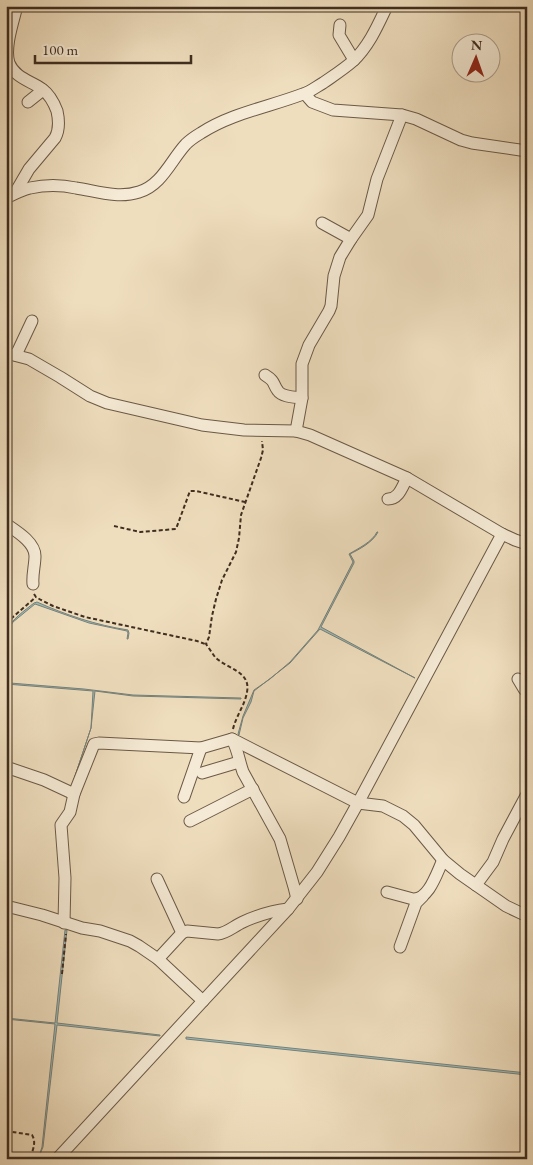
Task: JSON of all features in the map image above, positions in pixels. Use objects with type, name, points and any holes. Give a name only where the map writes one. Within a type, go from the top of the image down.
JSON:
[{"type":"street","points":[[11,196],[29,169],[55,138],[59,124],[56,108],[51,98],[43,90],[16,75],[9,62],[8,53],[11,30],[17,6]]},
{"type":"street","points":[[11,196],[30,188],[48,186],[74,187],[115,195],[140,192],[160,178],[186,143],[199,133],[213,125],[305,94],[329,79],[354,60],[375,31],[387,6]]},
{"type":"street","points":[[340,25],[339,35],[354,60]]},
{"type":"street","points":[[28,102],[43,90]]},
{"type":"street","points":[[305,94],[312,102],[333,110],[402,115],[416,119],[461,140],[527,151]]},
{"type":"street","points":[[296,431],[302,398],[302,364],[305,354],[331,306],[334,276],[340,257],[368,215],[377,179],[402,115]]},
{"type":"street","points":[[322,223],[351,239]]},
{"type":"street","points":[[32,321],[11,354],[29,359],[60,376],[90,396],[107,403],[202,425],[236,429],[296,431],[322,440],[407,478],[502,534],[527,544]]},
{"type":"street","points":[[265,375],[276,384],[278,392],[302,398]]},
{"type":"street","points":[[388,499],[397,496],[407,478]]},
{"type":"street","points":[[6,524],[33,548],[35,554],[32,584]]},
{"type":"street","points":[[57,1159],[297,899],[317,872],[358,803],[502,534]]},
{"type":"street","points":[[518,679],[527,692]]},
{"type":"street","points":[[232,739],[243,772],[280,839],[297,899]]},
{"type":"street","points":[[66,927],[61,825],[70,812],[74,794],[94,744],[201,748],[232,739],[358,803],[383,806],[403,816],[414,825],[443,860],[506,906],[527,916]]},
{"type":"street","points":[[184,797],[201,748]]},
{"type":"street","points":[[202,772],[239,762]]},
{"type":"street","points":[[6,767],[44,780],[74,794]]},
{"type":"street","points":[[190,821],[253,789]]},
{"type":"street","points":[[476,885],[493,862],[527,794]]},
{"type":"street","points":[[400,947],[416,904],[428,891],[443,860]]},
{"type":"street","points":[[157,879],[182,933]]},
{"type":"street","points":[[387,892],[413,899],[423,896]]},
{"type":"street","points":[[6,906],[42,915],[66,927],[100,931],[139,946],[158,959],[203,1001]]},
{"type":"street","points":[[158,959],[182,933],[187,931],[223,933],[258,915],[288,908]]},
{"type":"path","points":[[206,644],[218,589],[236,552],[241,515],[262,454],[261,430]]},
{"type":"path","points":[[114,526],[140,532],[176,529],[190,491],[196,490],[245,502]]},
{"type":"path","points":[[32,584],[36,597],[65,611],[90,619],[206,644],[216,658],[243,675],[246,680],[247,696],[234,724],[232,739]]},
{"type":"path","points":[[6,624],[8,620],[36,597]]},
{"type":"path","points":[[62,974],[66,927]]},
{"type":"path","points":[[6,1131],[32,1136],[35,1139],[30,1159]]},
{"type":"water","points":[[378,532],[376,536],[370,542],[350,554],[354,563],[321,627],[415,678],[320,629],[290,663],[276,674],[290,662],[318,630],[353,562],[349,554],[369,542]]},
{"type":"water","points":[[37,602],[81,619],[128,630],[128,639],[127,631],[89,623],[35,604],[13,622],[7,632],[10,683],[84,689],[133,695],[241,699],[133,696],[95,691],[91,728],[93,691],[6,684],[9,683],[6,631],[12,623],[18,616]]},
{"type":"water","points":[[265,682],[254,691],[243,718],[239,735],[243,716],[254,690]]},
{"type":"water","points":[[65,930],[67,930],[57,1023],[160,1036],[57,1025],[43,1147],[38,1159],[42,1147],[55,1024],[6,1018],[55,1023]]},
{"type":"water","points":[[186,1037],[527,1073],[527,1075],[186,1039]]}]
